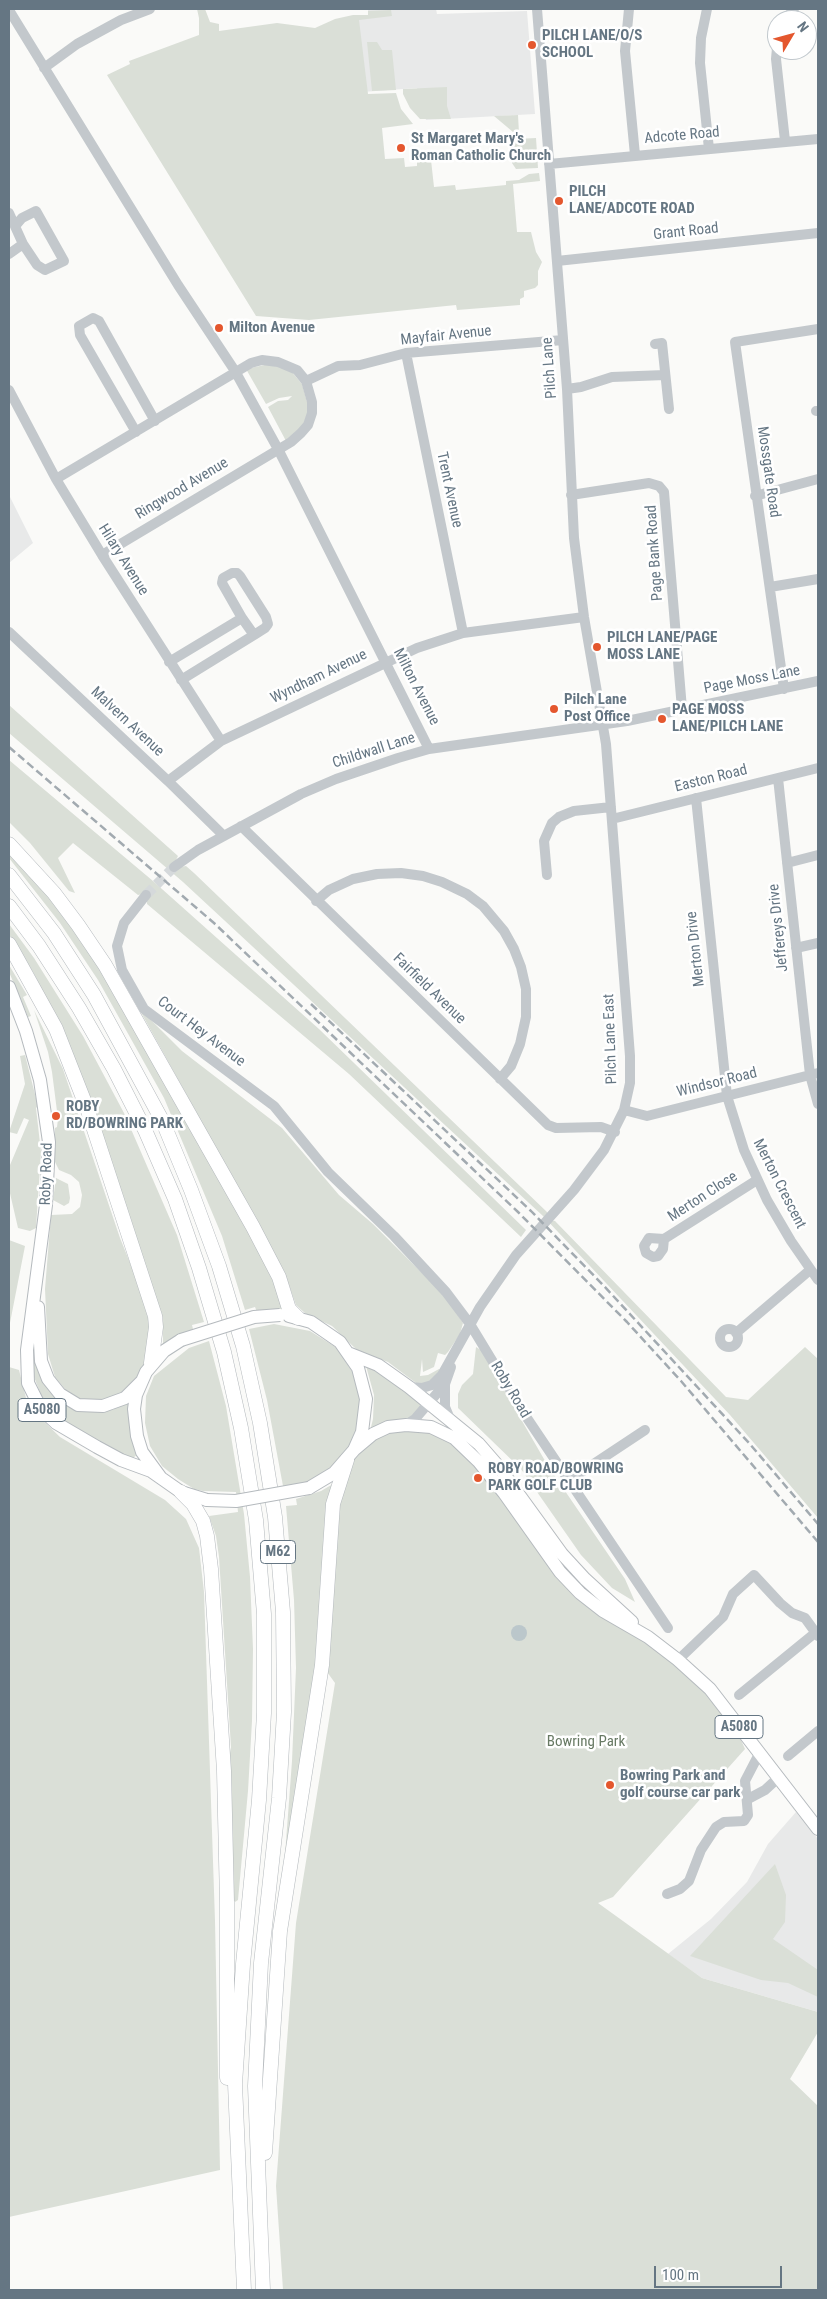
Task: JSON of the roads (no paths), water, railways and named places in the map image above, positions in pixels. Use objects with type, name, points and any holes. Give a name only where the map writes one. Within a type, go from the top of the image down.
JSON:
[{"type":"highway","points":[[9,844],[54,893],[105,965],[253,1227],[279,1277],[289,1309],[298,1318]]},
{"type":"highway","name":"M62","points":[[9,875],[54,933],[94,994],[162,1122],[191,1190],[219,1266],[243,1346],[260,1423],[275,1517],[283,1612],[284,1712],[279,1798],[262,1962],[255,2086],[263,2290]]},
{"type":"highway","name":"M62","points":[[9,906],[39,946],[79,1008],[114,1069],[145,1130],[174,1199],[199,1268],[224,1352],[241,1428],[256,1520],[263,1604],[264,1713],[259,1800],[243,1964],[235,2084],[244,2290]]},
{"type":"highway","points":[[9,944],[56,1029],[87,1108],[155,1316],[156,1327],[151,1363]]},
{"type":"highway","points":[[260,2231],[280,1931],[322,1665],[333,1504],[350,1455]]},
{"type":"highway","points":[[181,1492],[193,1504],[203,1520],[208,1536],[211,1569],[224,1771],[227,1902],[226,2079],[241,2255]]},
{"type":"main road","name":"Roby Road","points":[[9,987],[12,1006],[40,1080],[49,1142],[46,1205],[26,1350],[28,1383],[36,1402],[48,1416],[71,1433],[121,1460],[140,1466],[161,1478]]},
{"type":"main road","name":"Roby Road","points":[[37,1276],[41,1360],[48,1379],[60,1394],[78,1405],[103,1406],[124,1398],[141,1382]]},
{"type":"main road","name":"A5080","points":[[350,1455],[362,1432],[366,1399],[358,1368],[348,1353],[325,1330],[298,1318],[280,1315],[254,1317],[181,1340],[164,1351],[151,1363],[141,1382],[134,1409],[136,1436],[146,1457],[161,1478],[181,1492],[207,1500],[236,1501],[309,1488],[334,1473],[373,1434],[388,1427],[406,1425],[431,1427],[443,1432],[466,1448],[504,1492],[560,1572],[603,1611],[648,1637]]},
{"type":"main road","name":"A5080","points":[[348,1353],[378,1365],[431,1403],[479,1444],[562,1554],[585,1579],[648,1637],[678,1660],[710,1689],[818,1829]]},
{"type":"street","points":[[44,68],[77,44],[121,20],[150,9]]},
{"type":"street","name":"Pilch Lane","points":[[537,9],[567,389],[571,495],[584,616],[603,724]]},
{"type":"street","points":[[629,9],[625,52],[635,156]]},
{"type":"street","points":[[708,9],[701,38],[700,63],[709,149]]},
{"type":"street","name":"Milton Avenue","points":[[9,10],[178,284],[235,371],[278,449],[429,750]]},
{"type":"street","points":[[778,60],[785,142]]},
{"type":"street","name":"Adcote Road","points":[[549,164],[818,139]]},
{"type":"street","points":[[9,213],[23,244],[37,265],[45,270],[64,262],[36,211],[22,218],[16,225]]},
{"type":"street","name":"Grant Road","points":[[557,261],[818,233]]},
{"type":"street","points":[[9,254],[23,244]]},
{"type":"street","points":[[136,432],[80,335],[79,326],[92,318],[99,321],[156,421]]},
{"type":"street","name":"Mossgate Road","points":[[784,689],[755,496],[735,342],[818,329]]},
{"type":"street","name":"Mayfair Avenue","points":[[306,381],[338,366],[360,365],[406,353],[563,340]]},
{"type":"street","points":[[655,344],[662,343],[669,409]]},
{"type":"street","name":"Trent Avenue","points":[[406,353],[463,633]]},
{"type":"street","points":[[56,479],[156,421],[235,371],[251,362],[262,360],[278,362],[297,370],[306,381],[312,402],[308,425],[291,442],[278,449]]},
{"type":"street","points":[[567,389],[586,386],[612,377],[665,375]]},
{"type":"street","name":"Hilary Avenue","points":[[9,390],[56,479],[102,555],[221,741]]},
{"type":"street","name":"Ringwood Avenue","points":[[102,555],[278,449]]},
{"type":"street","points":[[755,496],[818,479]]},
{"type":"street","name":"Page Bank Road","points":[[571,495],[649,484],[659,486],[664,492],[682,709]]},
{"type":"street","points":[[181,680],[254,635],[265,628],[268,624],[266,617],[240,576],[237,573],[232,573],[223,578],[222,582],[254,635]]},
{"type":"street","points":[[770,587],[818,579]]},
{"type":"street","name":"Wyndham Avenue","points":[[168,780],[221,741],[430,643],[463,633],[584,616]]},
{"type":"street","points":[[170,662],[242,618]]},
{"type":"street","name":"Malvern Avenue","points":[[9,632],[168,780],[224,836]]},
{"type":"street","name":"Page Moss Lane","points":[[603,724],[818,682]]},
{"type":"street","name":"Childwall Lane","points":[[174,867],[241,826],[316,787],[370,766],[429,750],[603,724]]},
{"type":"street","name":"Pilch Lane East","points":[[406,1425],[431,1403],[446,1384],[453,1359],[470,1324],[527,1241],[580,1183],[615,1132],[624,1110],[630,1083],[630,1065],[603,724]]},
{"type":"street","name":"Easton Road","points":[[612,819],[818,768]]},
{"type":"street","name":"Jeffereys Drive","points":[[778,778],[796,948],[818,1104]]},
{"type":"street","name":"Merton Drive","points":[[696,798],[727,1096]]},
{"type":"street","points":[[547,875],[544,841],[552,823],[559,817],[574,811],[611,807]]},
{"type":"street","name":"Fairfield Avenue","points":[[241,826],[550,1127],[601,1127],[615,1132]]},
{"type":"street","points":[[787,863],[818,855]]},
{"type":"street","points":[[316,901],[329,890],[353,879],[377,874],[401,873],[442,882],[467,894],[491,914],[507,935],[518,957],[524,977],[526,999],[526,1017],[520,1044],[510,1066],[500,1079]]},
{"type":"street","name":"Court Hey Avenue","points":[[146,895],[124,923],[117,946],[122,970],[140,1003],[155,1019],[194,1045],[274,1106],[328,1172]]},
{"type":"street","points":[[796,948],[818,943]]},
{"type":"street","name":"Windsor Road","points":[[624,1110],[647,1116],[814,1074]]},
{"type":"street","name":"Merton Crescent","points":[[727,1096],[740,1139],[757,1180],[776,1216],[818,1280]]},
{"type":"street","name":"Roby Road","points":[[328,1172],[394,1236],[446,1292],[470,1324],[568,1481],[668,1628]]},
{"type":"street","name":"Merton Close","points":[[664,1240],[757,1180]]},
{"type":"street","points":[[736,1333],[810,1270]]},
{"type":"street","name":"Pilch Lane East","points":[[409,1387],[422,1388],[432,1385],[453,1359]]},
{"type":"street","points":[[446,1384],[445,1407],[450,1419]]},
{"type":"street","points":[[568,1481],[645,1430]]},
{"type":"street","points":[[678,1660],[723,1617],[733,1594],[754,1575],[780,1604],[792,1613],[804,1618],[817,1635],[740,1695]]},
{"type":"street","points":[[788,1756],[818,1731]]},
{"type":"street","points":[[667,1894],[680,1889],[688,1880],[701,1850],[716,1827],[724,1822],[744,1821],[748,1815],[745,1782],[759,1754]]},
{"type":"street","points":[[748,1799],[764,1790],[778,1778]]},
{"type":"tunnel","points":[[146,895],[174,867]]},
{"type":"railway","points":[[9,747],[214,923],[518,1212],[627,1322],[681,1381],[818,1542]]},
{"type":"railway","points":[[311,1004],[531,1211],[604,1286],[749,1443],[818,1524]]},
{"type":"place","name":"PILCH LANE/O/S SCHOOL","points":[[532,45]]},
{"type":"place","name":"St Margaret Mary's Roman Catholic Church","points":[[401,148]]},
{"type":"place","name":"PILCH LANE/ADCOTE ROAD","points":[[559,201]]},
{"type":"place","name":"Milton Avenue","points":[[219,328]]},
{"type":"place","name":"PILCH LANE/PAGE MOSS LANE","points":[[597,647]]},
{"type":"place","name":"Pilch Lane Post Office","points":[[554,709]]},
{"type":"place","name":"PAGE MOSS LANE/PILCH LANE","points":[[662,719]]},
{"type":"place","name":"ROBY RD/BOWRING PARK","points":[[56,1116]]},
{"type":"place","name":"ROBY ROAD/BOWRING PARK GOLF CLUB","points":[[478,1478]]},
{"type":"place","name":"Bowring Park and golf course car park","points":[[610,1785]]},
{"type":"park label","name":"Bowring Park","points":[[586,1742]]}]
